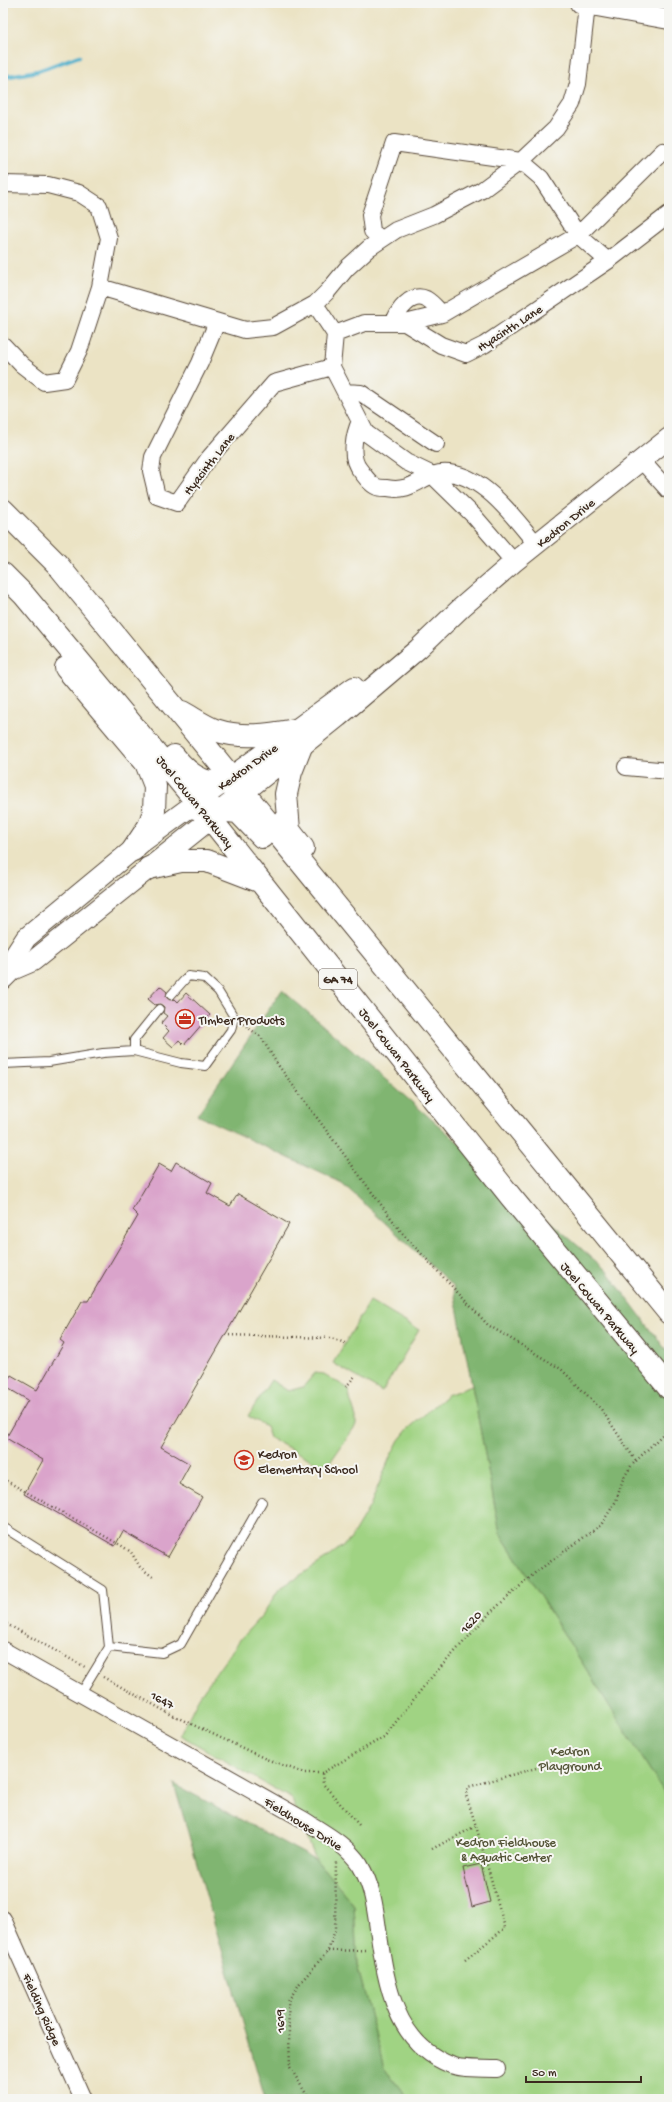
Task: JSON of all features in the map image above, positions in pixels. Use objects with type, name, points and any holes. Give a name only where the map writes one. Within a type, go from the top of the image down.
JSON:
[{"type":"main road","points":[[3,510],[57,564],[669,1313]]},
{"type":"main road","name":"Joel Cowan Parkway","points":[[3,574],[24,595],[203,809],[511,1197],[669,1388]]},
{"type":"main road","points":[[24,595],[54,616],[122,693],[185,770],[207,783],[237,785]]},
{"type":"main road","points":[[24,595],[41,636],[92,700],[146,763],[155,786],[154,811],[149,826],[133,850]]},
{"type":"main road","points":[[172,706],[215,730],[240,736],[268,735],[298,737],[286,794],[289,830],[372,932],[391,972]]},
{"type":"main road","points":[[203,809],[238,812],[256,829],[347,941],[374,969],[411,996]]},
{"type":"main road","points":[[149,868],[181,861],[207,861],[262,883]]},
{"type":"street","points":[[100,287],[245,330],[273,327],[315,304],[347,268],[381,240],[396,230],[434,215],[482,190],[521,161],[556,128],[572,104],[578,84],[584,4],[669,19]]},
{"type":"street","points":[[381,240],[372,231],[370,215],[394,143],[521,161],[541,178],[578,235],[608,261]]},
{"type":"street","points":[[335,334],[364,324],[399,323],[442,314],[578,235],[663,151],[669,154]]},
{"type":"street","points":[[3,184],[48,185],[79,194],[99,206],[109,238],[100,287],[78,351],[65,379],[44,382],[22,364],[3,345]]},
{"type":"street","name":"Hyacinth Lane","points":[[399,323],[441,345],[466,354],[484,345],[608,261],[669,214]]},
{"type":"street","points":[[399,323],[402,307],[411,299],[424,298],[442,314]]},
{"type":"street","points":[[315,304],[335,334],[332,367],[366,433],[406,462],[431,474],[474,516],[514,562]]},
{"type":"street","name":"Hyacinth Lane","points":[[217,322],[200,363],[153,457],[151,471],[157,496],[177,503],[209,458],[274,383],[332,367]]},
{"type":"street","points":[[345,392],[361,393],[436,444]]},
{"type":"street","points":[[360,421],[355,432],[354,444],[356,466],[375,486],[397,490],[414,486],[431,474],[450,473],[470,480],[486,489],[504,506],[537,545]]},
{"type":"street","name":"Kedron Drive","points":[[8,974],[15,955],[26,938],[133,850],[203,809],[237,785],[462,607],[514,562],[669,438]]},
{"type":"street","points":[[641,460],[669,492]]},
{"type":"street","points":[[626,767],[669,771]]},
{"type":"street","name":"Kedron Drive","points":[[8,974],[33,961],[149,868],[203,809]]},
{"type":"street","name":"Fieldhouse Drive","points":[[3,1650],[304,1820],[344,1845],[360,1865],[372,1891],[384,1965],[399,2018],[420,2048],[452,2066],[497,2069]]},
{"type":"street","name":"Fielding Ridge","points":[[3,1919],[83,2099]]},
{"type":"lane","points":[[3,1064],[49,1062],[103,1053],[134,1051],[181,1063],[205,1066],[231,1030],[234,1017],[218,991],[204,978],[188,976],[170,995]]},
{"type":"lane","points":[[134,1051],[134,1040],[159,1009]]},
{"type":"lane","points":[[109,1647],[162,1653],[181,1644],[262,1502]]},
{"type":"lane","points":[[3,1527],[103,1590],[109,1647],[81,1693]]},
{"type":"path","points":[[234,1017],[260,1036],[278,1065],[402,1233],[488,1325],[561,1369],[601,1409],[636,1461]]},
{"type":"path","points":[[225,1335],[331,1338],[345,1343]]},
{"type":"path","points":[[346,1387],[355,1376]]},
{"type":"path","name":"1620","points":[[322,1773],[384,1737],[429,1680],[491,1612],[536,1572],[601,1525],[616,1501],[623,1479],[636,1461],[669,1428]]},
{"type":"path","points":[[3,1479],[122,1546],[131,1552],[140,1567],[153,1577]]},
{"type":"path","name":"1647","points":[[3,1622],[174,1716],[266,1759],[304,1773],[322,1773]]},
{"type":"path","points":[[465,1960],[505,1928],[466,1795],[468,1787],[547,1765],[550,1760]]},
{"type":"path","points":[[322,1773],[323,1784],[359,1825]]},
{"type":"path","points":[[432,1849],[476,1826]]},
{"type":"path","name":"1619","points":[[309,2099],[290,2067],[288,2001],[300,1982],[328,1952],[335,1930],[335,1857],[344,1845]]},
{"type":"path","points":[[328,1952],[381,1949]]},
{"type":"green space","points":[[282,990],[606,1270],[669,1354],[669,1800],[500,1533],[453,1286],[342,1183],[197,1115]]},
{"type":"green space","points":[[370,1301],[419,1330],[382,1392],[333,1363]]},
{"type":"green space","points":[[315,1373],[324,1374],[349,1389],[350,1399],[356,1417],[356,1425],[331,1461],[321,1465],[270,1438],[266,1426],[248,1416],[271,1380],[288,1391],[303,1387]]},
{"type":"green space","name":"Kedron Fieldhouse & Aquatic Center","points":[[472,1386],[500,1533],[669,1800],[669,2099],[408,2099],[384,2068],[357,1965],[354,1905],[316,1860],[292,1799],[180,1735],[200,1695],[242,1637],[263,1614],[279,1589],[327,1558],[350,1540],[370,1506],[390,1457],[399,1440],[408,1429],[447,1395]]},
{"type":"green space","points":[[174,1784],[316,1860],[354,1905],[357,1965],[384,2068],[408,2099],[265,2099]]},
{"type":"building","name":"TImber Products","points":[[160,986],[167,992],[166,997],[170,1000],[175,999],[178,1002],[186,993],[210,1015],[184,1045],[179,1040],[173,1047],[163,1038],[169,1031],[161,1023],[167,1016],[163,1013],[164,1007],[160,1004],[155,1005],[148,999]]},
{"type":"building","points":[[176,1162],[212,1183],[207,1193],[230,1206],[238,1194],[289,1224],[161,1447],[190,1464],[179,1484],[202,1497],[168,1557],[123,1531],[115,1546],[24,1494],[43,1460],[6,1438],[28,1400],[4,1386],[11,1375],[37,1390],[64,1343],[60,1340],[82,1301],[88,1301],[138,1216],[132,1210],[159,1164],[171,1171]]},
{"type":"building","points":[[481,1864],[490,1902],[472,1907],[463,1868]]},
{"type":"waterway","points":[[3,77],[38,71],[79,56]]},
{"type":"place","name":"TImber Products","points":[[185,1019]]},
{"type":"place","name":"Kedron Elementary School","points":[[244,1460]]},
{"type":"park label","name":"Kedron Playground","points":[[570,1758]]}]
